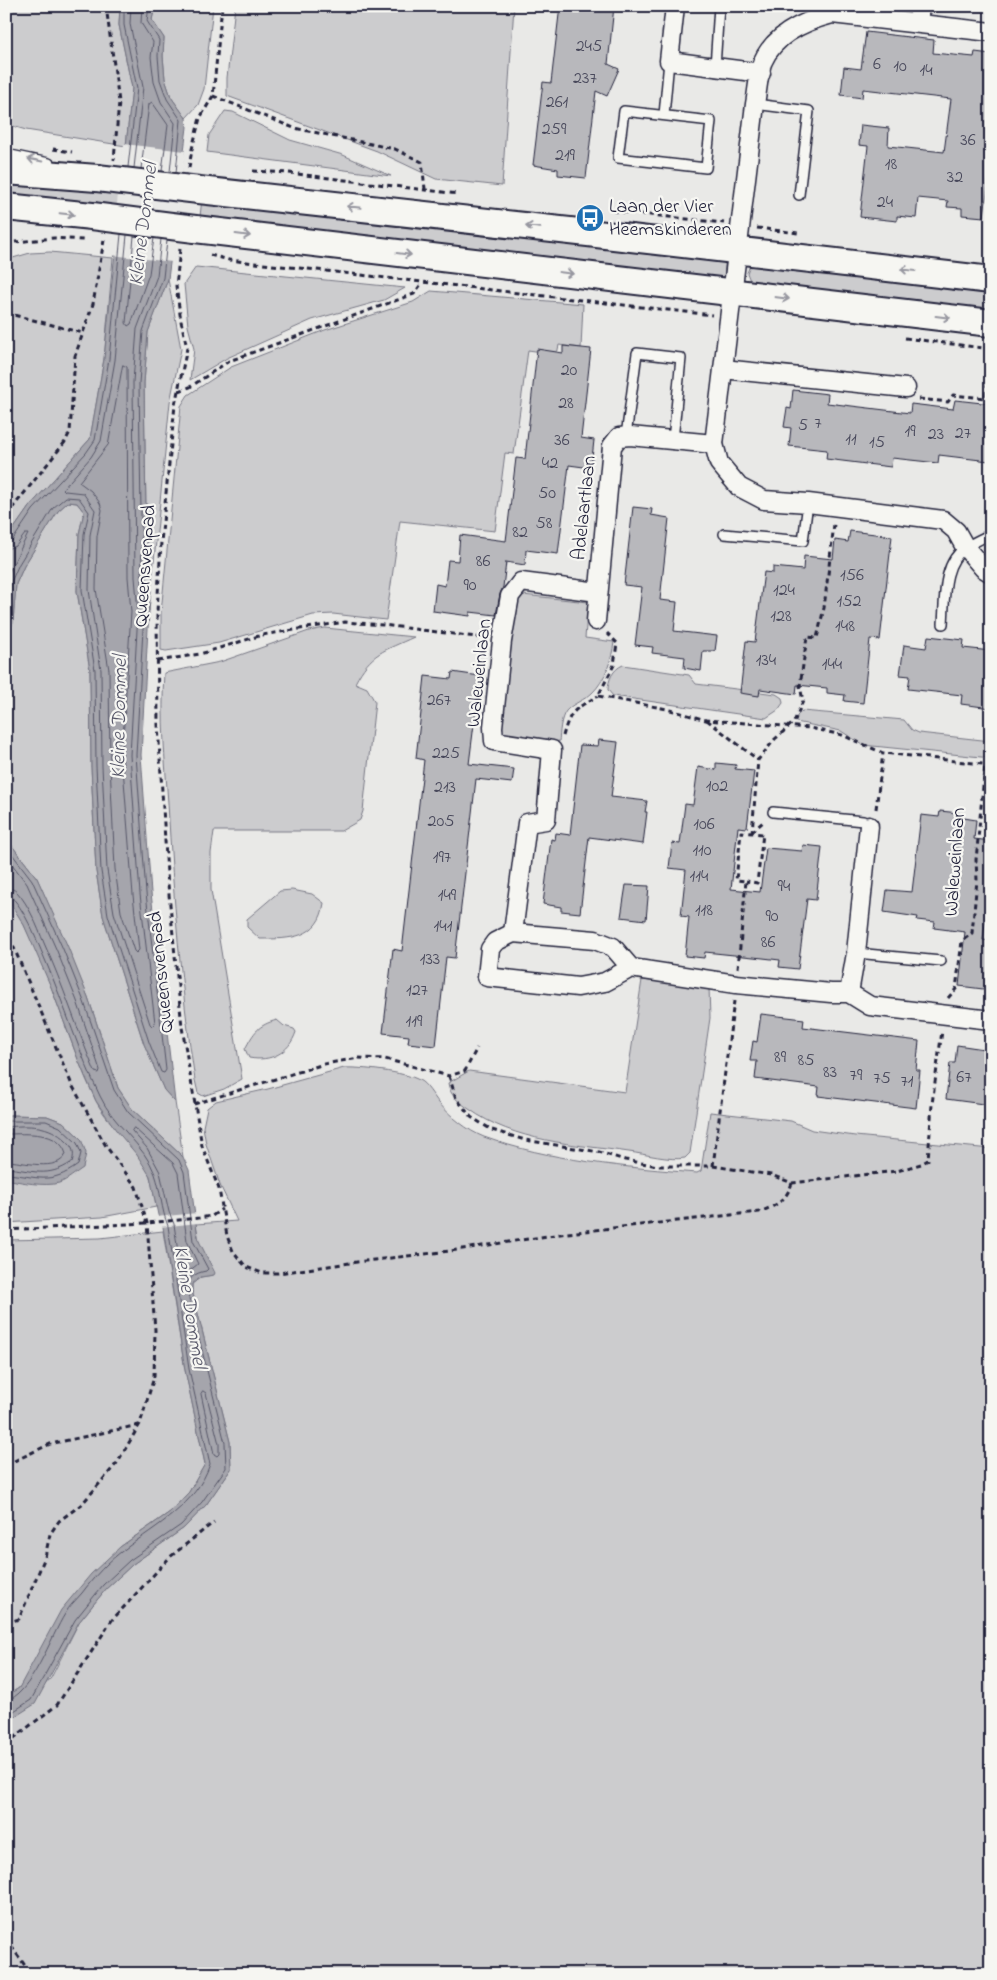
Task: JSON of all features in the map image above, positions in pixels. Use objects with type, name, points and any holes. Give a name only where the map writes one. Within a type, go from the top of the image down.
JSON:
[{"type":"street","points":[[675,6],[669,61],[761,73]]},
{"type":"street","points":[[991,32],[919,14],[832,14],[816,18],[789,30],[773,46],[762,62],[755,104],[714,444],[719,463],[739,487],[764,500],[808,503],[944,520],[956,531],[965,548],[983,568],[991,573]]},
{"type":"street","points":[[6,171],[97,178],[194,179],[738,250],[991,280]]},
{"type":"street","points":[[6,207],[91,228],[188,238],[732,305],[991,323]]},
{"type":"street","points":[[724,369],[906,388]]},
{"type":"street","points":[[626,436],[714,444]]},
{"type":"street","name":"Adelaartlaan","points":[[596,621],[612,446],[619,437],[626,436]]},
{"type":"street","name":"Waleweinlaan","points":[[552,750],[494,741],[493,727],[502,641],[510,596],[521,582],[598,592]]},
{"type":"street","points":[[513,933],[527,823],[546,820],[552,750]]},
{"type":"street","points":[[849,993],[856,953],[869,826]]},
{"type":"street","points":[[631,968],[613,948],[596,940],[513,933],[495,942],[490,949],[486,977],[578,987],[605,982],[631,968],[736,984],[849,993],[870,1006],[991,1020]]},
{"type":"lane","points":[[715,67],[719,6]]},
{"type":"lane","points":[[664,115],[669,61]]},
{"type":"lane","points":[[755,104],[809,111],[799,195]]},
{"type":"lane","points":[[624,111],[664,115],[711,121],[706,168],[618,158],[624,111]]},
{"type":"lane","points":[[6,154],[47,162],[97,178]]},
{"type":"lane","points":[[626,436],[637,353],[681,358],[673,440]]},
{"type":"lane","points":[[724,534],[803,541],[808,503]]},
{"type":"lane","points":[[943,624],[947,577],[952,563],[965,548],[991,534]]},
{"type":"lane","points":[[773,812],[863,821],[869,826]]},
{"type":"lane","points":[[856,953],[941,962]]},
{"type":"path","points":[[106,6],[119,102],[116,143]]},
{"type":"path","points":[[194,179],[192,149],[200,118],[214,96],[222,6]]},
{"type":"path","points":[[214,96],[294,128],[395,149],[422,162],[425,189]]},
{"type":"path","points":[[6,243],[54,238],[91,228]]},
{"type":"path","name":"Queensvenpad","points":[[188,238],[176,286],[187,348],[176,405],[161,542],[157,612],[158,725],[167,874],[182,1027],[202,1146],[218,1189],[227,1236],[233,1251],[246,1267],[262,1273],[278,1273],[450,1251],[567,1233],[759,1212],[775,1207],[782,1202],[789,1192],[792,1183]]},
{"type":"path","points":[[6,516],[68,437],[71,424],[75,356],[93,304],[102,254]]},
{"type":"path","points":[[206,254],[229,260],[422,283],[732,305]]},
{"type":"path","points":[[179,391],[190,387],[229,361],[390,304],[414,294],[422,283]]},
{"type":"path","points":[[6,313],[83,333]]},
{"type":"path","points":[[903,337],[991,349]]},
{"type":"path","points":[[906,388],[917,399],[948,402],[953,395],[985,398],[988,376],[991,376]]},
{"type":"path","points":[[752,833],[758,760],[794,722],[803,701],[800,686],[807,637],[817,638],[824,608],[836,507]]},
{"type":"path","points":[[552,750],[562,741],[567,720],[576,708],[598,696],[614,665],[617,643],[596,621]]},
{"type":"path","points":[[158,661],[200,654],[262,635],[344,622],[384,625],[502,641]]},
{"type":"path","points":[[598,696],[667,709],[706,720],[810,728],[842,735],[883,753],[991,766]]},
{"type":"path","points":[[706,720],[758,760]]},
{"type":"path","points":[[869,826],[876,812],[883,753]]},
{"type":"path","name":"Waleweinlaan","points":[[792,1183],[897,1171],[928,1160],[932,1104],[948,998],[956,989],[962,941],[972,933],[977,880],[976,860],[986,765]]},
{"type":"path","points":[[741,832],[752,833],[763,834],[758,883],[736,880],[741,832]]},
{"type":"path","points":[[713,1166],[736,984],[746,881]]},
{"type":"path","points":[[6,929],[72,1085],[106,1146],[136,1187],[147,1223],[155,1330],[154,1376],[140,1424],[117,1463],[82,1504],[59,1521],[50,1534],[45,1557],[19,1619],[6,1623]]},
{"type":"path","points":[[194,1104],[324,1064],[359,1058],[385,1059],[449,1076],[465,1071],[477,1048]]},
{"type":"path","points":[[449,1076],[456,1098],[471,1116],[492,1130],[525,1140],[599,1152],[625,1160],[658,1166],[713,1166],[771,1175],[792,1183]]},
{"type":"path","points":[[6,1230],[147,1223],[199,1218],[212,1216],[222,1209]]},
{"type":"path","points":[[6,1465],[50,1444],[140,1424]]},
{"type":"path","points":[[6,1744],[57,1705],[112,1620],[170,1557],[214,1522]]},
{"type":"path","points":[[6,1939],[31,1974]]},
{"type":"shaded area","points":[[6,6],[120,6],[119,25],[132,88],[126,146],[26,130],[6,124]]},
{"type":"shaded area","points":[[155,6],[213,6],[204,89],[198,105],[186,118],[171,97],[165,79],[164,38],[152,20]]},
{"type":"shaded area","points":[[235,6],[514,6],[502,186],[436,179],[377,151],[227,96],[227,78]]},
{"type":"shaded area","points":[[225,111],[233,112],[290,140],[343,155],[391,176],[207,152],[209,135]]},
{"type":"shaded area","points":[[6,184],[120,189],[175,222],[6,200]]},
{"type":"shaded area","points":[[202,199],[718,259],[725,264],[724,281],[199,225]]},
{"type":"shaded area","points":[[50,252],[113,258],[104,359],[90,439],[29,507],[6,540],[6,260],[30,253]]},
{"type":"shaded area","points":[[758,261],[991,291],[991,316],[751,283],[747,273],[750,265]]},
{"type":"shaded area","points":[[196,267],[405,288],[384,300],[312,320],[227,358],[190,380],[194,349],[188,326],[184,284]]},
{"type":"shaded area","points":[[168,279],[181,349],[170,402],[149,611],[144,383],[148,332]]},
{"type":"shaded area","points":[[431,291],[583,304],[581,348],[559,345],[557,354],[528,350],[514,454],[505,453],[495,531],[400,521],[386,620],[333,614],[313,615],[219,643],[166,651],[161,650],[161,613],[181,406],[188,395],[231,367],[325,330],[413,302]]},
{"type":"shaded area","points":[[68,502],[77,503],[84,512],[79,534],[77,591],[90,670],[91,766],[96,871],[103,916],[144,1044],[164,1090],[175,1102],[183,1157],[132,1109],[118,1088],[88,997],[37,878],[6,838],[6,641],[13,622],[16,584],[24,566],[58,511]]},
{"type":"shaded area","points":[[523,595],[588,602],[585,638],[614,642],[610,662],[597,688],[586,698],[569,708],[564,714],[559,742],[506,736],[501,728],[517,600]]},
{"type":"shaded area","points":[[325,628],[414,637],[379,654],[367,665],[355,683],[367,688],[375,702],[363,811],[360,820],[341,831],[214,831],[211,853],[211,890],[242,1079],[224,1089],[203,1096],[198,1093],[195,1080],[178,942],[164,738],[164,673],[220,662],[309,631]]},
{"type":"shaded area","points":[[623,665],[689,675],[696,684],[776,694],[782,698],[783,703],[778,710],[766,718],[613,696],[608,690],[609,682],[616,669]]},
{"type":"shaded area","points":[[802,711],[904,720],[912,730],[919,733],[991,741],[991,758],[863,745],[841,731],[796,722],[797,716]]},
{"type":"shaded area","points":[[292,890],[312,894],[324,903],[316,924],[309,930],[292,937],[260,939],[247,927],[247,919],[280,891]]},
{"type":"shaded area","points":[[6,896],[22,921],[34,946],[95,1099],[108,1119],[146,1166],[151,1180],[156,1207],[102,1217],[6,1223],[6,1179],[25,1182],[81,1139],[63,1122],[47,1116],[6,1116]]},
{"type":"shaded area","points":[[642,980],[709,987],[710,1018],[690,1153],[685,1158],[672,1159],[566,1144],[525,1135],[487,1120],[455,1098],[448,1083],[469,1071],[625,1092]]},
{"type":"shaded area","points":[[277,1020],[296,1032],[289,1045],[284,1051],[272,1057],[265,1059],[249,1058],[245,1049],[254,1034],[265,1024]]},
{"type":"shaded area","points":[[344,1068],[360,1068],[412,1077],[425,1084],[439,1103],[454,1118],[484,1137],[534,1152],[589,1162],[697,1173],[701,1171],[710,1112],[791,1121],[812,1130],[855,1136],[991,1149],[991,1974],[6,1974],[6,1718],[16,1716],[51,1678],[79,1622],[106,1589],[133,1564],[184,1528],[206,1505],[231,1469],[230,1442],[192,1290],[192,1284],[201,1277],[213,1275],[200,1246],[196,1224],[237,1221],[220,1185],[206,1144],[203,1127],[207,1108],[216,1101]]},
{"type":"shaded area","points":[[163,1231],[185,1370],[205,1464],[189,1492],[170,1512],[120,1547],[32,1667],[19,1688],[6,1696],[6,1240],[100,1238]]},
{"type":"water","name":"Kleine Dommel","points":[[120,6],[155,6],[152,20],[164,38],[165,79],[171,97],[186,118],[187,127],[168,279],[148,332],[144,383],[149,611],[141,755],[151,893],[175,1102],[164,1090],[144,1044],[103,916],[96,871],[91,766],[90,670],[77,591],[79,534],[84,512],[77,503],[68,502],[58,511],[24,566],[16,584],[13,622],[6,641],[6,540],[29,507],[90,439],[104,359],[132,88],[119,25]]},
{"type":"water","name":"Kleine Dommel","points":[[6,838],[37,878],[68,947],[88,997],[118,1088],[132,1109],[183,1157],[189,1170],[198,1239],[215,1273],[214,1275],[201,1277],[192,1284],[192,1290],[230,1442],[231,1469],[206,1505],[184,1528],[133,1564],[106,1589],[79,1622],[35,1704],[16,1716],[6,1718],[6,1696],[19,1688],[61,1610],[91,1574],[120,1547],[170,1512],[189,1492],[205,1464],[185,1370],[163,1227],[158,1215],[150,1176],[137,1155],[116,1130],[96,1101],[51,987],[24,925],[6,896]]},
{"type":"water","points":[[6,1116],[47,1116],[63,1122],[81,1139],[86,1153],[83,1168],[65,1180],[53,1184],[32,1184],[6,1179]]},
{"type":"pier","points":[[124,144],[185,151],[172,262],[111,255]]},
{"type":"pier","points":[[197,1213],[198,1223],[160,1227],[156,1217]]},
{"type":"building","points":[[560,6],[614,6],[608,64],[619,69],[607,96],[596,91],[586,178],[558,175],[558,169],[533,165],[543,82],[551,83]]},
{"type":"building","points":[[866,32],[934,40],[933,53],[974,57],[975,52],[991,54],[991,158],[984,217],[962,215],[962,208],[947,207],[948,201],[918,198],[916,218],[897,216],[897,221],[860,217],[868,146],[859,145],[861,125],[889,128],[888,146],[944,152],[951,99],[863,89],[862,98],[841,95],[844,67],[861,69]]},
{"type":"building","points":[[563,346],[591,349],[581,438],[594,440],[591,468],[569,465],[558,554],[526,550],[525,565],[506,562],[503,587],[496,615],[470,612],[470,616],[433,611],[436,584],[445,586],[448,560],[458,561],[460,535],[506,541],[516,458],[525,459],[537,349],[563,353]]},
{"type":"building","points":[[793,390],[828,394],[827,403],[910,413],[911,404],[953,409],[955,400],[991,404],[989,461],[939,455],[938,463],[892,458],[891,467],[826,459],[827,450],[789,446],[791,428],[784,427],[787,408],[791,409]]},
{"type":"building","points":[[633,507],[652,509],[651,515],[669,518],[660,600],[677,602],[674,631],[717,636],[715,651],[703,651],[701,671],[684,668],[685,657],[652,653],[653,647],[635,645],[642,587],[624,585]]},
{"type":"building","points":[[850,531],[892,536],[880,640],[870,639],[863,703],[844,701],[845,695],[827,693],[827,688],[797,685],[796,694],[760,689],[759,696],[740,693],[746,641],[755,642],[764,572],[773,573],[773,567],[803,570],[804,556],[833,559],[835,540],[848,542]]},
{"type":"building","points":[[928,636],[964,640],[963,648],[991,651],[991,708],[961,704],[962,695],[908,689],[910,676],[900,675],[904,645],[926,648]]},
{"type":"building","points":[[452,672],[480,676],[469,764],[514,769],[512,783],[476,779],[455,958],[446,957],[436,1046],[408,1043],[409,1036],[383,1033],[393,949],[402,951],[424,760],[416,758],[425,676],[451,679]]},
{"type":"building","points":[[599,740],[618,742],[611,797],[647,801],[643,844],[589,837],[580,913],[561,911],[561,907],[543,904],[551,839],[555,840],[556,833],[570,835],[580,745],[598,746]]},
{"type":"building","points":[[716,763],[736,765],[735,769],[754,771],[747,828],[738,827],[731,889],[760,892],[766,848],[802,851],[803,845],[822,847],[816,900],[807,899],[798,969],[779,967],[780,960],[763,958],[705,952],[704,958],[685,956],[689,917],[681,916],[686,870],[669,868],[672,843],[680,844],[685,804],[693,805],[698,767],[716,770]]},
{"type":"building","points":[[940,811],[959,813],[958,817],[976,820],[974,839],[991,841],[991,874],[983,940],[991,941],[991,990],[959,986],[965,932],[934,928],[935,922],[917,920],[918,917],[884,912],[887,890],[912,892],[921,815],[939,817]]},
{"type":"building","points":[[626,885],[649,886],[646,920],[621,917]]},
{"type":"building","points":[[761,1014],[804,1019],[803,1027],[919,1041],[916,1070],[920,1070],[916,1108],[818,1096],[819,1087],[755,1079],[757,1061],[750,1061],[753,1041],[757,1042]]},
{"type":"building","points":[[957,1045],[991,1050],[991,1105],[946,1099],[950,1063],[955,1063]]},
{"type":"place","name":"Laan der Vier Heemskinderen","points":[[590,218]]}]
